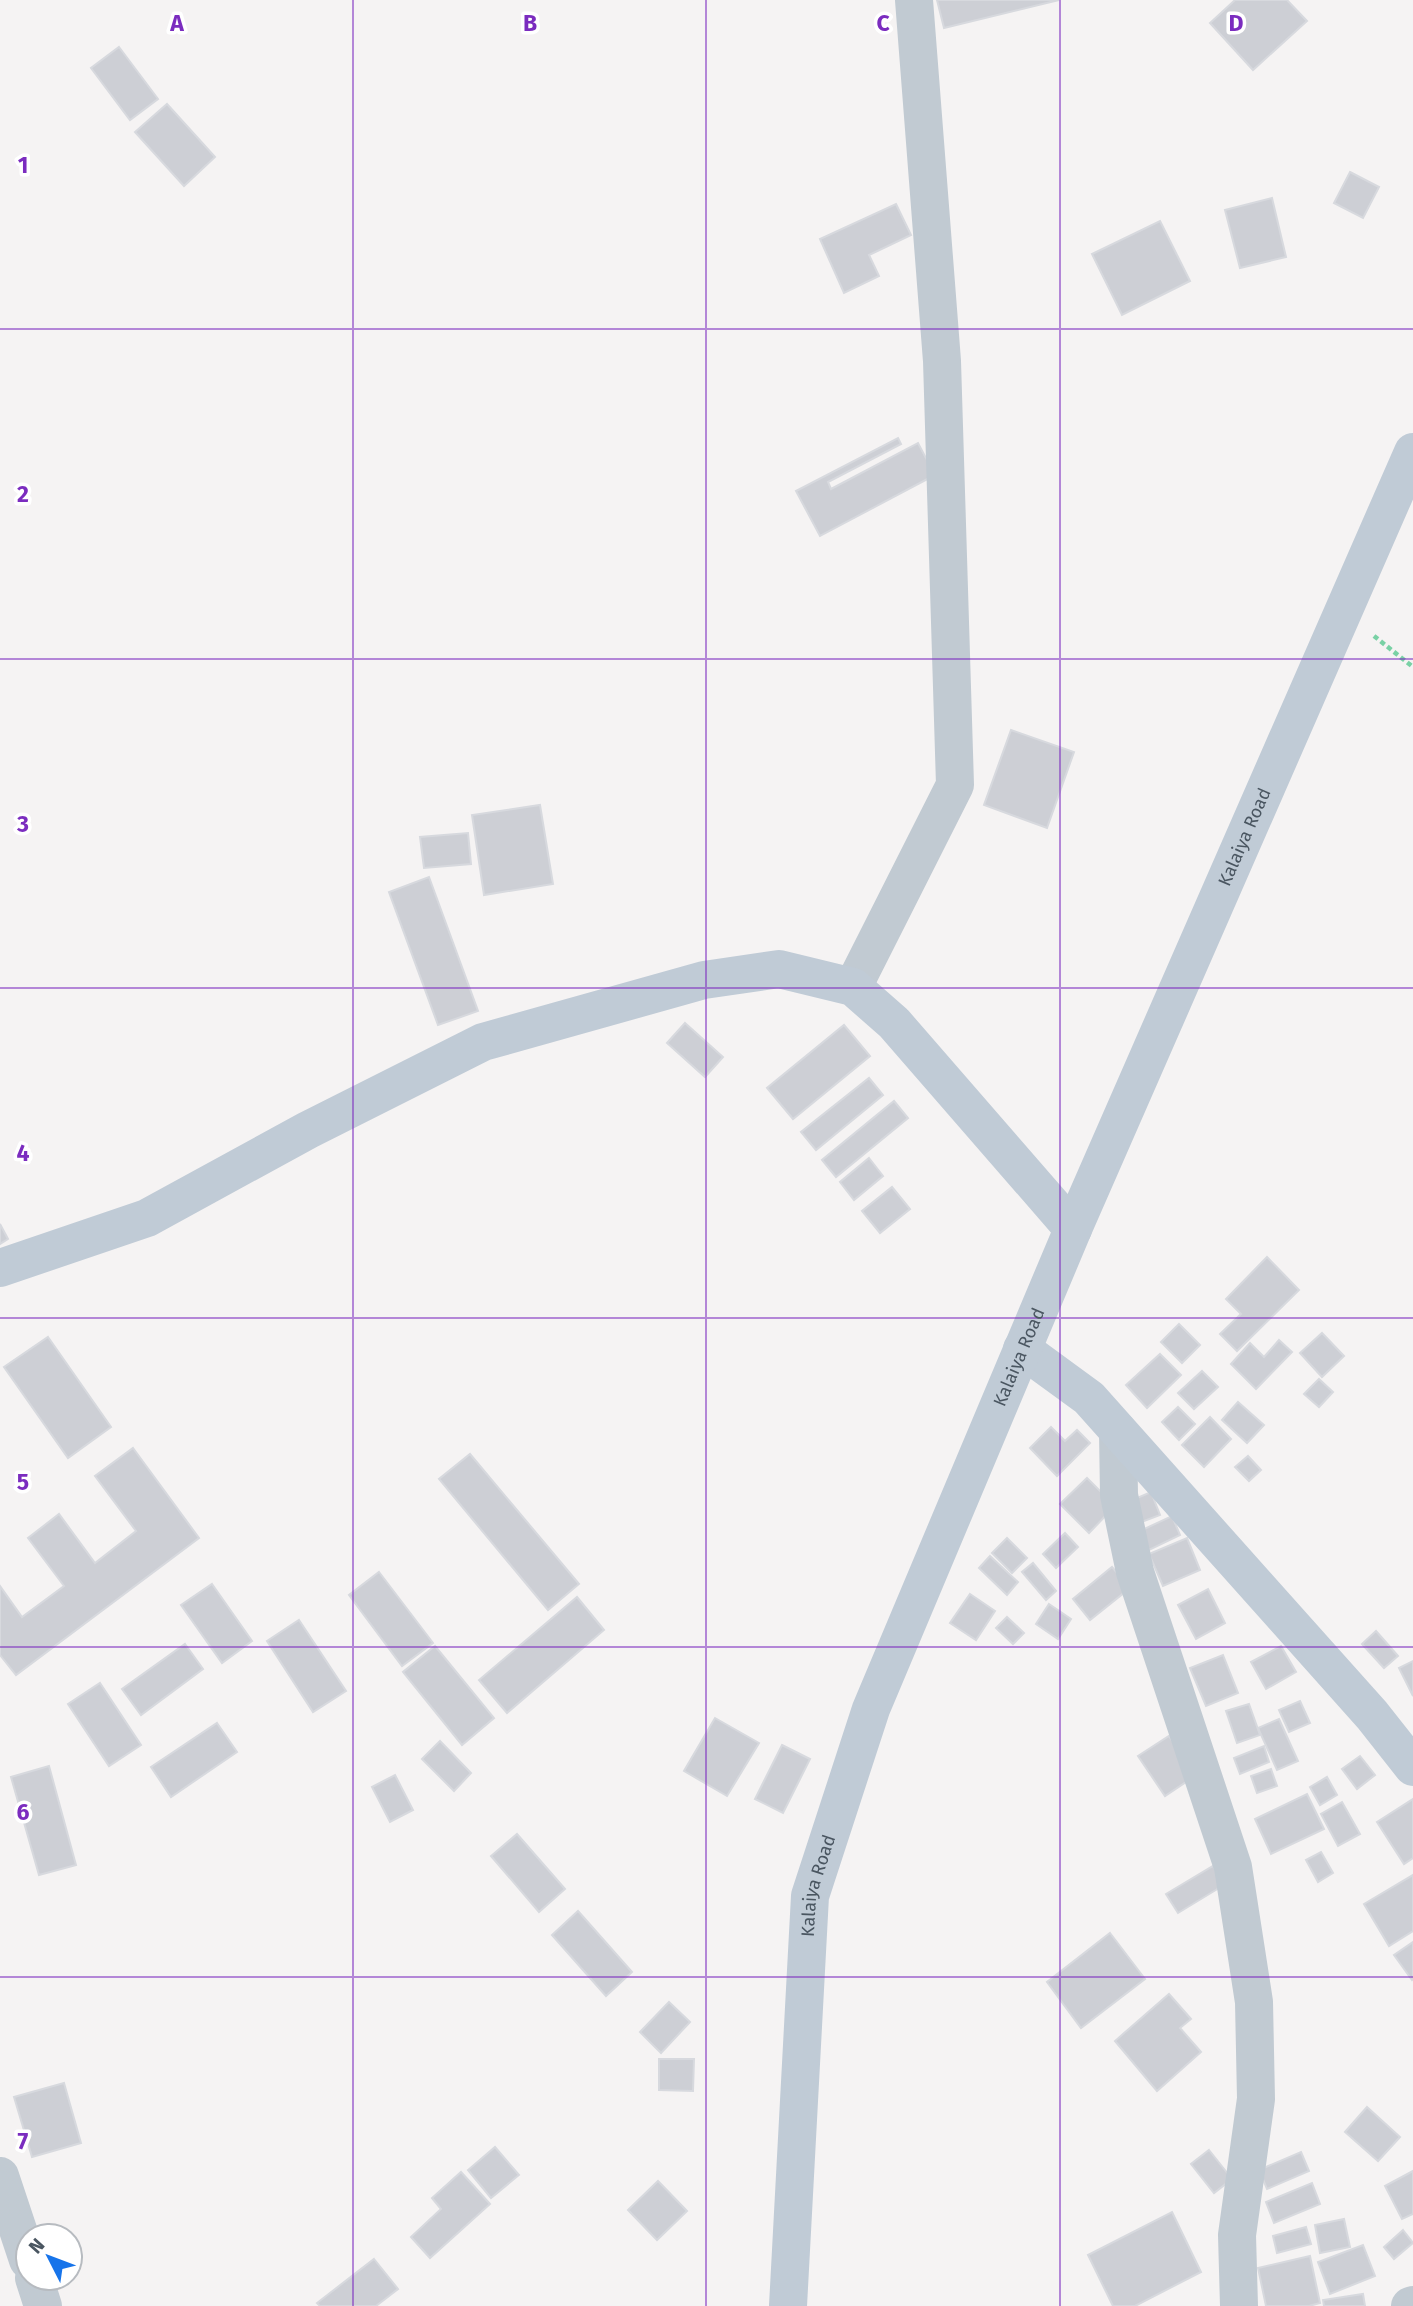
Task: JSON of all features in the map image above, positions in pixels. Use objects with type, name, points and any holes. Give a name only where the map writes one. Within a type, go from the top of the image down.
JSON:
[{"type":"main road","name":"Kalaiya Road","points":[[788,2306],[810,1896],[871,1709],[1073,1229],[1413,452]]},
{"type":"main road","points":[[0,1268],[147,1218],[308,1130],[483,1042],[704,980],[779,969],[853,987],[894,1023],[1073,1229]]},
{"type":"main road","points":[[1022,1349],[1089,1398],[1371,1715],[1413,1767]]},
{"type":"street","points":[[853,987],[955,785],[942,361],[914,0]]},
{"type":"street","points":[[1118,1431],[1119,1495],[1135,1572],[1233,1867],[1254,2002],[1256,2099],[1237,2235],[1239,2306]]},
{"type":"street","points":[[0,2176],[15,2222]]},
{"type":"path","points":[[1343,611],[1413,667]]},
{"type":"building","points":[[937,0],[1059,0],[944,28]]},
{"type":"building","points":[[1235,0],[1287,0],[1307,21],[1253,70],[1210,23]]},
{"type":"building","points":[[119,47],[158,99],[130,120],[91,68]]},
{"type":"building","points":[[167,104],[215,157],[184,186],[135,132]]},
{"type":"building","points":[[1350,172],[1379,187],[1363,218],[1334,203]]},
{"type":"building","points":[[1272,198],[1286,257],[1240,268],[1225,210]]},
{"type":"building","points":[[896,204],[911,235],[869,255],[879,276],[844,293],[820,239]]},
{"type":"building","points":[[1160,221],[1190,281],[1122,315],[1092,254]]},
{"type":"building","points":[[898,438],[901,444],[828,482],[831,489],[918,443],[935,475],[820,536],[796,491]]},
{"type":"building","points":[[1011,730],[1074,752],[1047,828],[984,805]]},
{"type":"building","points":[[540,805],[553,884],[484,895],[472,815]]},
{"type":"building","points":[[468,833],[471,864],[424,868],[420,837]]},
{"type":"building","points":[[429,877],[478,1011],[438,1025],[389,892]]},
{"type":"building","points":[[685,1023],[723,1057],[705,1077],[667,1043]]},
{"type":"building","points":[[844,1025],[870,1056],[793,1119],[767,1088]]},
{"type":"building","points":[[869,1078],[883,1095],[816,1150],[801,1132]]},
{"type":"building","points":[[894,1101],[908,1118],[836,1177],[822,1160]]},
{"type":"building","points":[[869,1158],[883,1176],[854,1200],[840,1182]]},
{"type":"building","points":[[892,1187],[910,1209],[880,1233],[862,1211]]},
{"type":"building","points":[[0,1224],[8,1239],[0,1244]]},
{"type":"building","points":[[1267,1257],[1299,1290],[1237,1351],[1220,1334],[1241,1314],[1226,1299]]},
{"type":"building","points":[[1179,1324],[1200,1345],[1182,1363],[1161,1342]]},
{"type":"building","points":[[1322,1333],[1344,1356],[1322,1377],[1300,1353]]},
{"type":"building","points":[[48,1337],[111,1427],[68,1458],[4,1367]]},
{"type":"building","points":[[1279,1340],[1292,1352],[1256,1389],[1231,1364],[1250,1343],[1264,1357]]},
{"type":"building","points":[[1160,1354],[1181,1375],[1147,1408],[1126,1385]]},
{"type":"building","points":[[1202,1371],[1218,1387],[1194,1409],[1178,1393]]},
{"type":"building","points":[[1319,1379],[1333,1392],[1319,1407],[1304,1394]]},
{"type":"building","points":[[1238,1402],[1264,1425],[1247,1443],[1222,1420]]},
{"type":"building","points":[[1178,1407],[1195,1424],[1179,1440],[1162,1422]]},
{"type":"building","points":[[1210,1417],[1231,1439],[1204,1467],[1182,1445]]},
{"type":"building","points":[[1051,1427],[1065,1441],[1077,1430],[1090,1443],[1057,1476],[1030,1448]]},
{"type":"building","points":[[133,1448],[199,1538],[16,1675],[0,1655],[0,1586],[22,1617],[64,1586],[28,1538],[59,1514],[95,1563],[136,1531],[95,1476]]},
{"type":"building","points":[[470,1454],[579,1584],[548,1610],[439,1479]]},
{"type":"building","points":[[1248,1456],[1261,1470],[1249,1481],[1235,1467]]},
{"type":"building","points":[[1087,1478],[1115,1506],[1089,1533],[1060,1504]]},
{"type":"building","points":[[1151,1492],[1160,1515],[1139,1523],[1130,1501]]},
{"type":"building","points":[[1172,1516],[1180,1535],[1149,1550],[1140,1531]]},
{"type":"building","points":[[1065,1533],[1078,1547],[1056,1568],[1043,1554]]},
{"type":"building","points":[[1007,1538],[1027,1558],[1012,1573],[992,1553]]},
{"type":"building","points":[[1187,1538],[1200,1570],[1163,1586],[1149,1554]]},
{"type":"building","points":[[990,1556],[1018,1582],[1007,1595],[979,1568]]},
{"type":"building","points":[[1033,1563],[1056,1591],[1046,1600],[1022,1572]]},
{"type":"building","points":[[1112,1567],[1130,1588],[1090,1620],[1073,1599]]},
{"type":"building","points":[[379,1572],[433,1643],[402,1666],[349,1595]]},
{"type":"building","points":[[212,1584],[252,1641],[222,1663],[181,1605]]},
{"type":"building","points":[[1208,1589],[1225,1623],[1196,1639],[1178,1605]]},
{"type":"building","points":[[970,1594],[995,1611],[976,1640],[950,1623]]},
{"type":"building","points":[[577,1597],[604,1630],[507,1713],[479,1680]]},
{"type":"building","points":[[1049,1604],[1071,1619],[1058,1639],[1036,1624]]},
{"type":"building","points":[[1007,1617],[1024,1633],[1013,1644],[996,1628]]},
{"type":"building","points":[[299,1620],[346,1691],[313,1712],[267,1641]]},
{"type":"building","points":[[1376,1631],[1398,1656],[1384,1668],[1362,1644]]},
{"type":"building","points":[[185,1644],[203,1669],[141,1715],[122,1689]]},
{"type":"building","points":[[435,1646],[494,1718],[462,1745],[403,1672]]},
{"type":"building","points":[[1281,1646],[1296,1672],[1266,1689],[1251,1662]]},
{"type":"building","points":[[1223,1655],[1238,1693],[1206,1706],[1190,1668]]},
{"type":"building","points":[[1413,1661],[1413,1696],[1399,1668]]},
{"type":"building","points":[[100,1683],[141,1745],[109,1766],[68,1704]]},
{"type":"building","points":[[1300,1701],[1310,1723],[1289,1732],[1279,1710]]},
{"type":"building","points":[[1249,1704],[1260,1735],[1237,1743],[1226,1711]]},
{"type":"building","points":[[715,1718],[759,1743],[727,1796],[684,1771]]},
{"type":"building","points":[[1279,1719],[1298,1761],[1277,1770],[1258,1728]]},
{"type":"building","points":[[217,1723],[237,1752],[171,1797],[151,1767]]},
{"type":"building","points":[[1169,1736],[1195,1776],[1165,1796],[1138,1756]]},
{"type":"building","points":[[440,1741],[471,1773],[454,1791],[422,1759]]},
{"type":"building","points":[[782,1745],[810,1759],[783,1813],[755,1799]]},
{"type":"building","points":[[1264,1746],[1269,1762],[1240,1774],[1234,1758]]},
{"type":"building","points":[[1360,1756],[1375,1775],[1357,1789],[1342,1769]]},
{"type":"building","points":[[49,1766],[76,1865],[39,1875],[11,1777]]},
{"type":"building","points":[[1271,1769],[1277,1786],[1257,1793],[1251,1776]]},
{"type":"building","points":[[395,1775],[413,1810],[390,1822],[372,1787]]},
{"type":"building","points":[[1327,1777],[1337,1795],[1320,1805],[1310,1787]]},
{"type":"building","points":[[1307,1794],[1324,1829],[1271,1854],[1255,1819]]},
{"type":"building","points":[[1413,1799],[1413,1858],[1404,1864],[1377,1822]]},
{"type":"building","points":[[1342,1802],[1360,1834],[1338,1846],[1321,1814]]},
{"type":"building","points":[[517,1834],[565,1889],[539,1912],[491,1856]]},
{"type":"building","points":[[1321,1852],[1333,1873],[1318,1882],[1306,1860]]},
{"type":"building","points":[[1213,1866],[1224,1885],[1178,1913],[1166,1894]]},
{"type":"building","points":[[1413,1875],[1413,1931],[1389,1946],[1364,1904]]},
{"type":"building","points":[[578,1911],[632,1972],[606,1996],[552,1935]]},
{"type":"building","points":[[1110,1933],[1145,1979],[1081,2028],[1047,1982]]},
{"type":"building","points":[[1413,1942],[1413,1979],[1412,1980],[1394,1955]]},
{"type":"building","points":[[1169,1994],[1191,2019],[1180,2028],[1201,2052],[1157,2091],[1115,2041]]},
{"type":"building","points":[[669,2002],[690,2022],[661,2053],[640,2032]]},
{"type":"building","points":[[659,2059],[694,2059],[693,2091],[659,2090]]},
{"type":"building","points":[[64,2083],[81,2143],[32,2157],[14,2097]]},
{"type":"building","points":[[1367,2107],[1400,2137],[1378,2161],[1345,2132]]},
{"type":"building","points":[[495,2147],[519,2175],[491,2198],[468,2170]]},
{"type":"building","points":[[1209,2150],[1232,2179],[1214,2193],[1191,2164]]},
{"type":"building","points":[[1301,2152],[1309,2171],[1267,2189],[1259,2170]]},
{"type":"building","points":[[1413,2171],[1413,2214],[1402,2219],[1385,2186]]},
{"type":"building","points":[[461,2172],[490,2204],[430,2258],[411,2237],[441,2209],[432,2198]]},
{"type":"building","points":[[658,2181],[687,2211],[657,2240],[628,2210]]},
{"type":"building","points":[[1312,2183],[1320,2204],[1274,2223],[1266,2202]]},
{"type":"building","points":[[1172,2212],[1201,2272],[1135,2306],[1113,2306],[1088,2255]]},
{"type":"building","points":[[1344,2219],[1350,2247],[1320,2253],[1315,2225]]},
{"type":"building","points":[[1306,2227],[1311,2244],[1277,2253],[1273,2236]]},
{"type":"building","points":[[1403,2230],[1413,2243],[1394,2259],[1384,2247]]},
{"type":"building","points":[[1363,2245],[1375,2276],[1330,2294],[1318,2262]]},
{"type":"building","points":[[1310,2256],[1320,2303],[1309,2306],[1266,2306],[1258,2268]]},
{"type":"building","points":[[374,2259],[398,2289],[376,2306],[320,2306],[317,2303]]},
{"type":"building","points":[[1363,2294],[1365,2306],[1324,2306],[1323,2300]]}]
